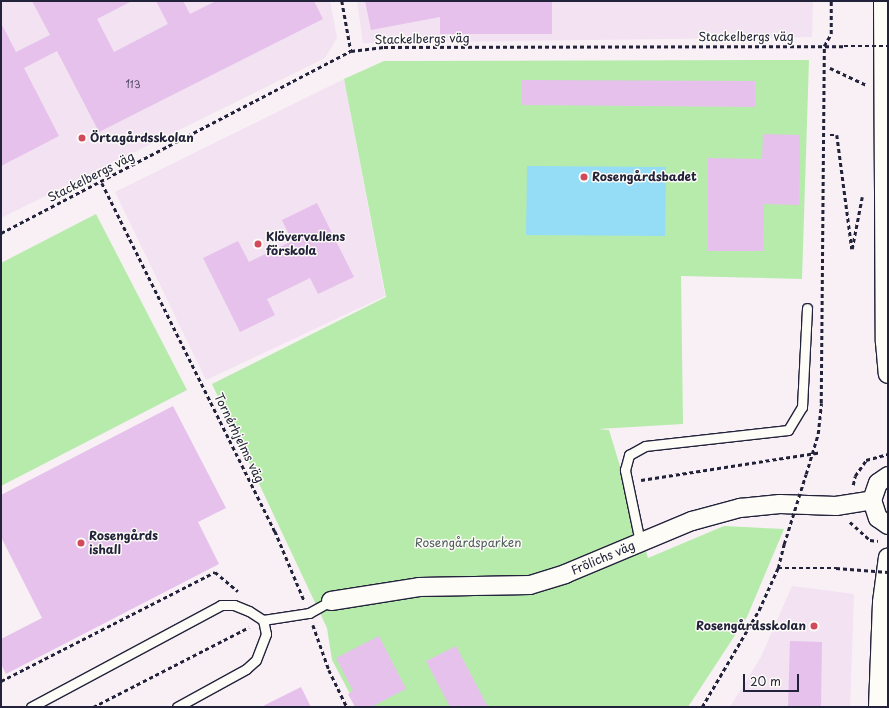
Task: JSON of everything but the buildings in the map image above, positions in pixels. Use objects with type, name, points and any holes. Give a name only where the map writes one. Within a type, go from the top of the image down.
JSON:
[{"type":"street","points":[[883,1],[885,342],[888,374]]},
{"type":"street","points":[[888,476],[878,483],[872,500],[878,518],[888,526]]},
{"type":"street","name":"Frölichs väg","points":[[331,601],[419,588],[530,585],[565,574],[692,521],[740,508],[780,504],[836,506],[872,500]]},
{"type":"street","points":[[878,707],[882,602],[888,557]]},
{"type":"lane","points":[[640,542],[625,470],[629,455],[644,446],[788,430],[802,407],[807,308]]},
{"type":"lane","points":[[31,707],[221,605],[234,605],[249,611],[263,620],[309,613],[331,601]]},
{"type":"lane","points":[[177,707],[256,660],[266,634],[263,620]]},
{"type":"path","points":[[342,1],[351,51]]},
{"type":"path","points":[[702,707],[741,643],[778,568],[818,434],[821,403],[824,46],[831,34],[830,1]]},
{"type":"path","name":"Stackelbergs väg","points":[[1,233],[102,182],[351,51],[384,47],[888,46]]},
{"type":"path","points":[[830,68],[862,84]]},
{"type":"path","points":[[830,135],[837,135],[852,249],[862,196]]},
{"type":"path","name":"Tornérhjelms väg","points":[[102,182],[275,531],[305,602],[299,605]]},
{"type":"path","points":[[627,482],[821,452]]},
{"type":"path","points":[[778,568],[836,568],[888,572]]},
{"type":"path","points":[[1,681],[215,572],[239,593]]},
{"type":"path","points":[[309,613],[329,670],[347,707]]},
{"type":"path","points":[[93,707],[263,620]]},
{"type":"shaded area","name":"Örtagårdsskolan","points":[[1,1],[330,1],[337,38],[325,58],[1,218]]},
{"type":"shaded area","points":[[357,1],[813,1],[812,37],[363,43]]},
{"type":"shaded area","name":"Klövervallens förskola","points":[[344,79],[385,296],[206,380],[115,192]]},
{"type":"shaded area","name":"Rosengårdsskolan","points":[[792,586],[854,594],[850,707],[730,707],[761,657]]},
{"type":"green space","name":"Rosengårdsparken","points":[[809,60],[802,279],[681,276],[683,424],[598,429],[609,430],[648,558],[724,526],[784,529],[747,617],[688,707],[357,707],[332,660],[327,628],[212,384],[386,297],[344,79],[384,61]]},
{"type":"green space","points":[[96,214],[187,390],[1,486],[1,263]]},
{"type":"water","points":[[527,166],[666,167],[665,236],[526,235]]},
{"type":"place","name":"Örtagårdsskolan","points":[[82,138]]},
{"type":"place","name":"Rosengårdsbadet","points":[[584,177]]},
{"type":"place","name":"Klövervallens förskola","points":[[258,244]]},
{"type":"place","name":"Rosengårds ishall","points":[[81,543]]},
{"type":"place","name":"Rosengårdsskolan","points":[[814,626]]}]
